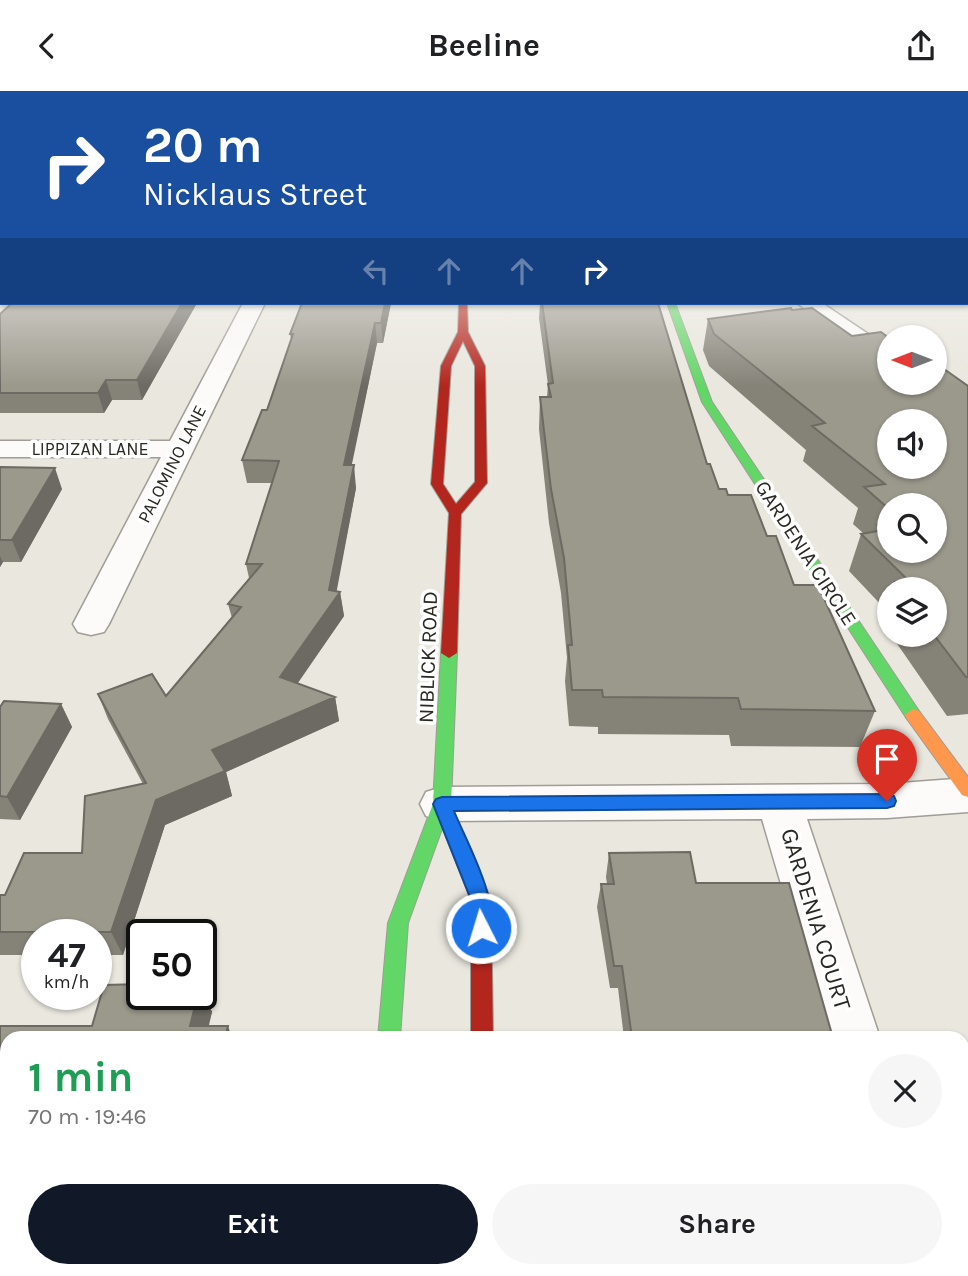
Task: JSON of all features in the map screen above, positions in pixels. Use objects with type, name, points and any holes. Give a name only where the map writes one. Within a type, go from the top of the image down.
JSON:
[{"type":"main road","points":[[463,305],[463,332],[446,366],[437,484],[455,513],[481,482],[480,366],[463,332]]},
{"type":"main road","name":"GARDENIA CIRCLE","points":[[672,305],[707,403],[902,699],[968,792]]},
{"type":"main road","name":"NIBLICK ROAD","points":[[390,1031],[398,923],[442,804],[455,513]]},
{"type":"main road","name":"NIBLICK ROAD","points":[[442,804],[481,900],[482,1031]]},
{"type":"street","name":"PALOMINO LANE","points":[[91,624],[253,305]]},
{"type":"street","points":[[811,305],[877,351]]},
{"type":"street","name":"LIPPIZAN LANE","points":[[0,449],[180,449]]},
{"type":"street","points":[[442,804],[887,801],[968,792]]},
{"type":"street","name":"GARDENIA COURT","points":[[779,801],[851,1031]]},
{"type":"building","points":[[10,305],[181,305],[137,380],[106,380],[98,393],[0,393],[0,314]]},
{"type":"building","points":[[301,305],[385,305],[381,323],[375,323],[344,465],[354,465],[329,590],[340,592],[280,677],[335,697],[212,750],[225,771],[156,800],[112,929],[112,919],[21,919],[21,932],[0,932],[0,895],[5,895],[24,853],[82,853],[85,796],[146,783],[98,694],[152,674],[166,696],[241,607],[228,604],[262,564],[246,564],[279,461],[242,460],[262,410],[267,410],[293,334],[290,334]]},
{"type":"building","points":[[542,305],[659,305],[707,464],[710,464],[719,489],[726,489],[728,495],[751,495],[767,536],[776,536],[794,585],[818,585],[875,711],[741,709],[738,698],[603,697],[602,690],[572,690],[568,645],[572,645],[564,558],[551,489],[540,397],[551,397],[548,384],[553,383]]},
{"type":"building","points":[[791,308],[812,308],[852,336],[877,333],[877,395],[947,395],[947,371],[968,386],[968,677],[943,647],[947,647],[947,577],[905,577],[891,563],[947,563],[947,493],[877,493],[877,498],[864,487],[885,484],[879,479],[947,479],[947,409],[877,409],[877,478],[812,426],[825,423],[714,334],[708,319]]},
{"type":"building","points":[[0,467],[55,468],[12,540],[0,540]]},
{"type":"building","points":[[877,531],[877,550],[861,534]]},
{"type":"building","points":[[4,701],[61,704],[7,797],[0,796],[0,707]]},
{"type":"building","points":[[690,852],[696,883],[789,883],[831,1031],[631,1031],[622,966],[614,966],[601,884],[614,884],[609,853]]},
{"type":"building","points":[[126,984],[126,1010],[194,1010],[190,1026],[228,1026],[227,1031],[0,1031],[0,1026],[92,1026],[97,1010],[112,1010],[112,985]]},
{"type":"traffic: fast","points":[[672,305],[707,402],[913,715]]},
{"type":"traffic: fast","points":[[390,1031],[398,923],[442,804],[449,653]]},
{"type":"traffic: slow","points":[[913,715],[968,790]]},
{"type":"traffic: jam","points":[[449,653],[455,513],[437,484],[446,366],[463,332],[463,305]]},
{"type":"traffic: jam","points":[[455,513],[481,483],[480,366],[463,332]]},
{"type":"traffic: jam","points":[[442,804],[481,900],[482,1031]]},
{"type":"route","points":[[481,928],[481,900],[442,804],[887,801]]}]
